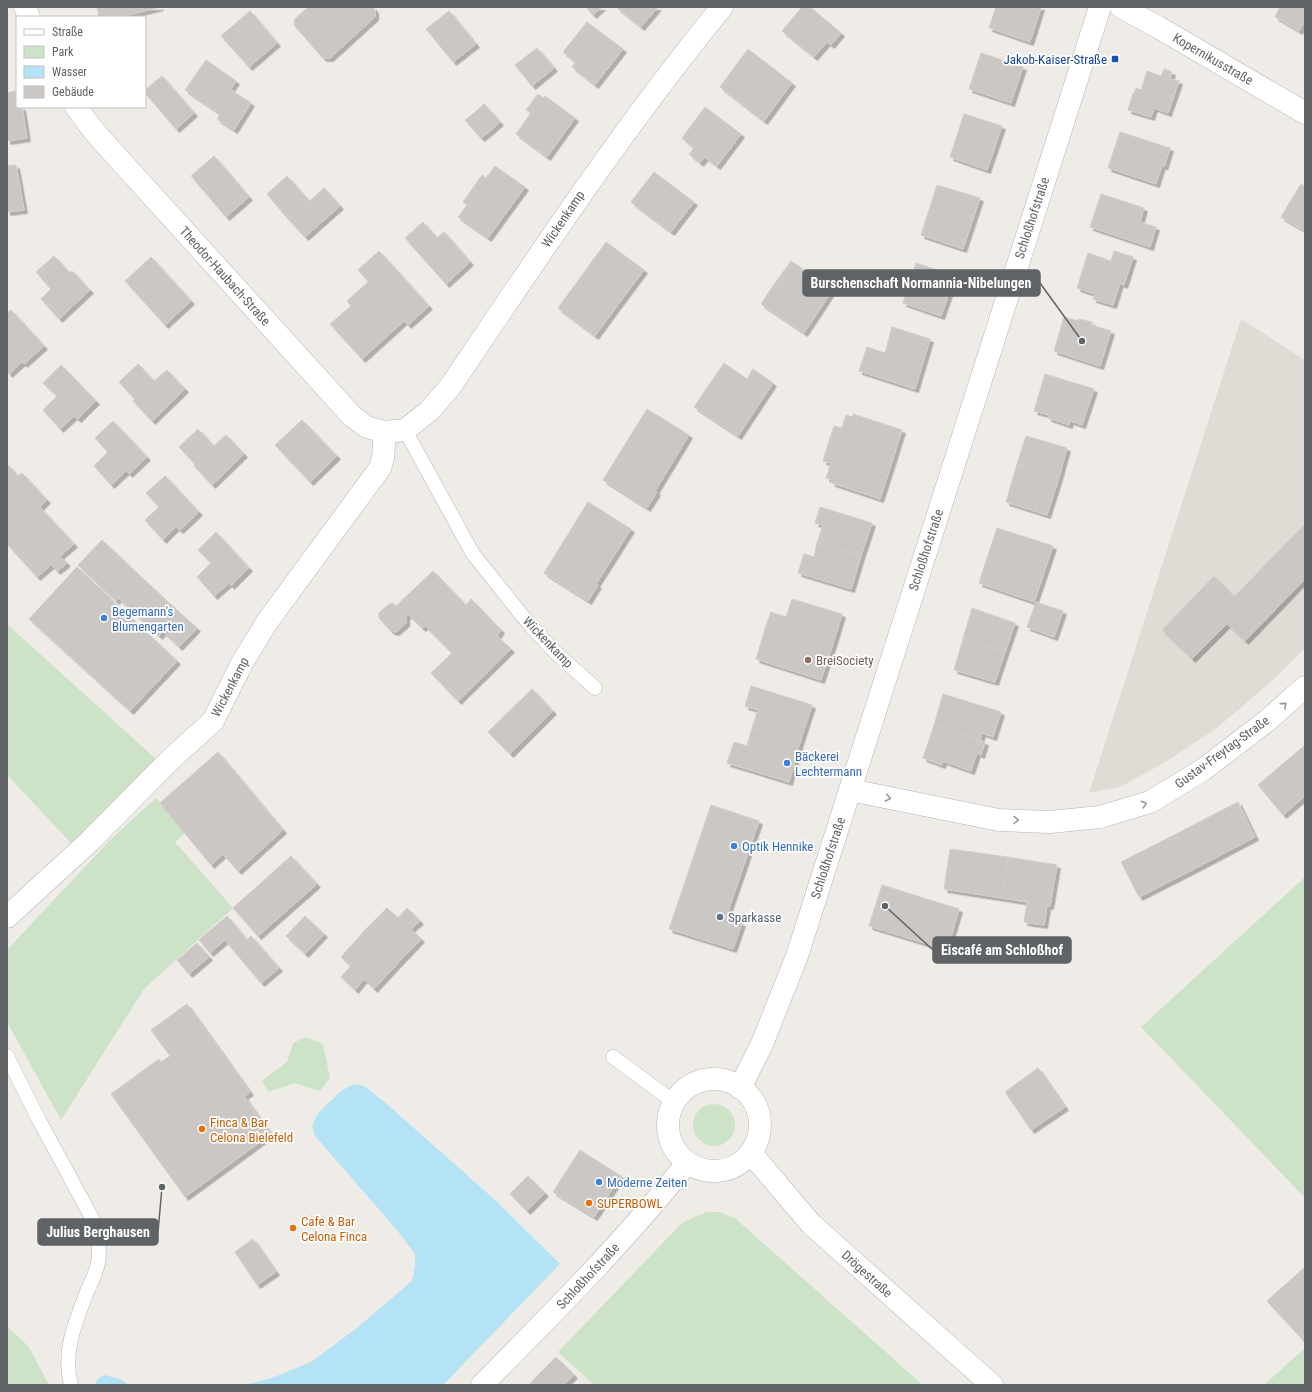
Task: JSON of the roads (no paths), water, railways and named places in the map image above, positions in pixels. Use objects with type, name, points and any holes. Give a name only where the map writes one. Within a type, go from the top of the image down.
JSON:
[{"type":"street","name":"Wickenkamp","points":[[7,917],[90,840],[170,760],[213,721],[242,663],[267,622],[380,468],[395,431],[429,411],[450,387],[586,186],[667,74],[722,7]]},
{"type":"street","name":"Schloßhofstraße","points":[[740,1088],[762,1044],[791,970],[1100,7]]},
{"type":"street","name":"Kopernikusstraße","points":[[1121,7],[1158,26],[1305,113]]},
{"type":"street","name":"Theodor-Haubach-Straße","points":[[77,108],[99,137],[352,416],[367,427],[395,431]]},
{"type":"street","name":"Gustav-Freytag-Straße","points":[[850,790],[999,820],[1050,822],[1100,817],[1150,802],[1204,769],[1268,720],[1305,687]]},
{"type":"street","points":[[705,1080],[728,1082],[740,1088],[754,1102],[760,1124],[759,1135],[751,1153],[738,1164],[725,1170],[711,1172],[687,1163],[671,1143],[668,1132],[668,1120],[674,1102],[684,1090],[705,1080]]},
{"type":"street","name":"Drögestraße","points":[[751,1153],[811,1224],[992,1385]]},
{"type":"street","name":"Schloßhofstraße","points":[[482,1385],[604,1260],[647,1212],[687,1163]]},
{"type":"lane","name":"Wickenkamp","points":[[395,431],[473,554],[529,624],[555,652],[595,688]]},
{"type":"lane","points":[[7,1056],[39,1120],[92,1218],[97,1232],[99,1249],[98,1263],[72,1331],[68,1350],[68,1376],[71,1385]]},
{"type":"lane","points":[[612,1057],[674,1102]]},
{"type":"water","points":[[354,1084],[364,1086],[388,1105],[495,1200],[560,1264],[443,1385],[244,1385],[272,1378],[311,1362],[357,1328],[412,1281],[415,1266],[415,1254],[396,1229],[315,1136],[312,1126],[318,1113],[341,1091]]},
{"type":"water","points":[[105,1375],[122,1380],[129,1385],[94,1385],[98,1379]]},
{"type":"place","name":"Jakob-Kaiser-Straße","points":[[1115,59]]},
{"type":"place","name":"Burschenschaft Normannia-Nibelungen","points":[[1082,341]]},
{"type":"place","name":"Begemann's Blumengarten","points":[[104,618]]},
{"type":"place","name":"BreiSociety","points":[[808,660]]},
{"type":"place","name":"Bäckerei Lechtermann","points":[[787,763]]},
{"type":"place","name":"Optik Hennike","points":[[734,846]]},
{"type":"place","name":"Eiscafé am Schloßhof","points":[[885,906]]},
{"type":"place","name":"Sparkasse","points":[[720,917]]},
{"type":"place","name":"Finca & Bar Celona Bielefeld","points":[[202,1129]]},
{"type":"place","name":"Moderne Zeiten","points":[[599,1182]]},
{"type":"place","name":"Julius Berghausen","points":[[162,1187]]},
{"type":"place","name":"SUPERBOWL","points":[[589,1203]]},
{"type":"place","name":"Cafe & Bar Celona Finca","points":[[293,1228]]}]
